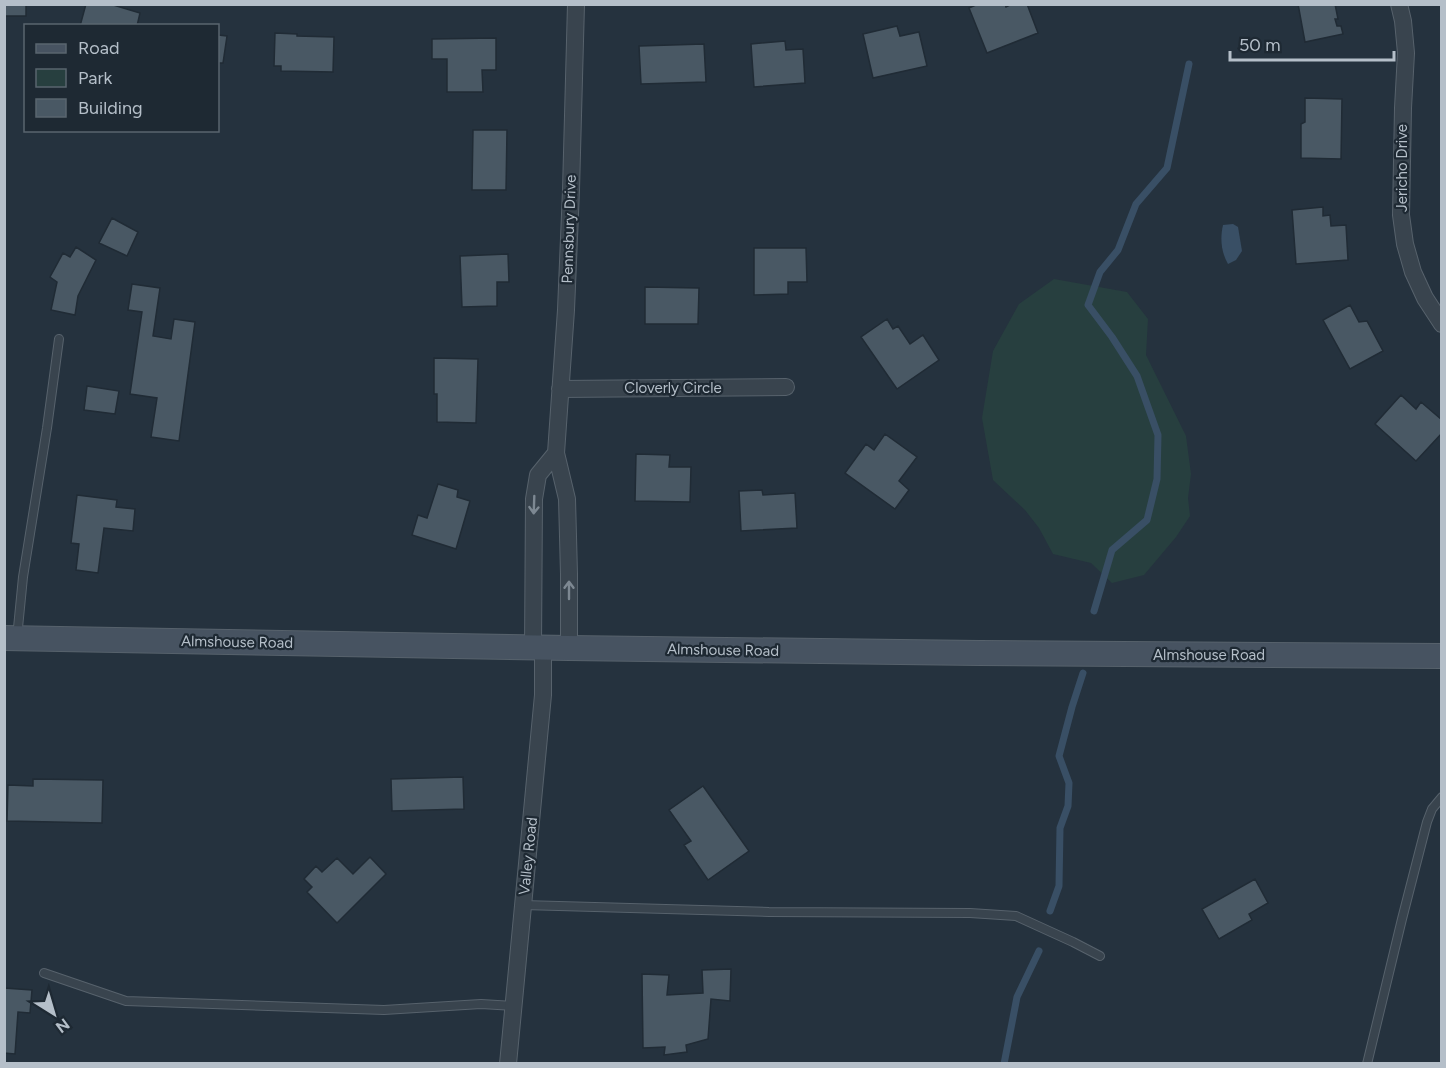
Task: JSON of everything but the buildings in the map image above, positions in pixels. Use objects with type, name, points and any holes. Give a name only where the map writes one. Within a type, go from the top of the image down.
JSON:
[{"type":"main road","name":"Almshouse Road","points":[[11,638],[538,648],[1442,656]]},
{"type":"street","name":"Pennsbury Drive","points":[[569,648],[567,499],[555,453],[566,310],[576,4]]},
{"type":"street","name":"Jericho Drive","points":[[1399,4],[1406,53],[1402,108],[1402,225],[1413,272],[1425,298],[1442,324]]},
{"type":"street","name":"Cloverly Circle","points":[[560,389],[786,387]]},
{"type":"street","points":[[538,648],[534,499],[538,475],[555,453]]},
{"type":"street","name":"Valley Road","points":[[508,1064],[543,695],[538,648]]},
{"type":"lane","points":[[11,638],[47,428],[59,339]]},
{"type":"lane","points":[[1368,1064],[1427,822],[1432,809],[1442,797]]},
{"type":"lane","points":[[523,905],[770,912],[970,913],[1016,916],[1100,956]]},
{"type":"lane","points":[[44,973],[126,1001],[384,1010],[481,1004],[513,1006]]},
{"type":"green space","points":[[1054,279],[1127,292],[1148,319],[1146,355],[1186,436],[1191,474],[1188,498],[1190,516],[1176,537],[1144,575],[1112,583],[1091,563],[1053,554],[1039,528],[1025,510],[993,480],[982,418],[993,351],[1019,304]]},
{"type":"water","points":[[1233,224],[1238,227],[1242,251],[1236,260],[1228,264],[1221,240],[1222,230],[1223,225]]},
{"type":"waterway","points":[[1094,611],[1112,550],[1147,520],[1157,479],[1158,435],[1137,376],[1088,305],[1100,272],[1118,250],[1136,204],[1167,168],[1189,64]]},
{"type":"waterway","points":[[1050,911],[1059,886],[1060,828],[1068,806],[1069,783],[1059,756],[1083,673]]},
{"type":"waterway","points":[[1004,1064],[1017,997],[1039,951]]}]
